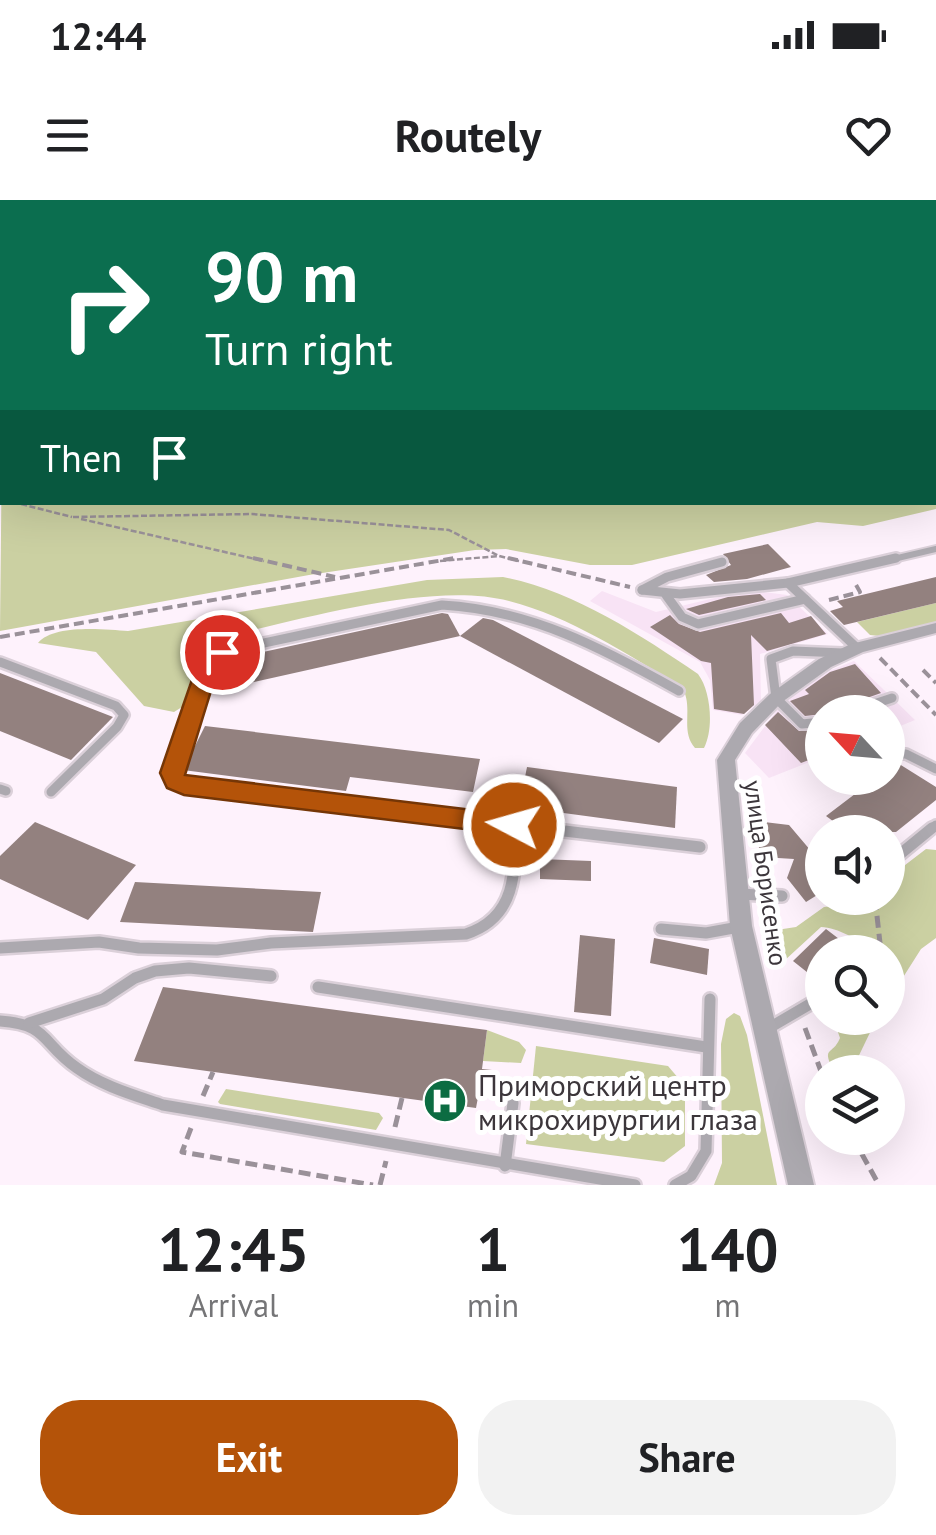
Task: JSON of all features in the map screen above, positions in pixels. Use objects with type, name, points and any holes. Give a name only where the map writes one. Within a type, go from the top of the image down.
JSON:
[{"type":"street","name":"улица Борисенко","points":[[801,1185],[741,926],[726,760],[746,728],[776,698],[857,649],[936,628]]},
{"type":"lane","points":[[642,590],[692,596],[754,582],[788,583],[936,549]]},
{"type":"lane","points":[[642,590],[667,577],[722,562]]},
{"type":"lane","points":[[788,583],[857,649]]},
{"type":"lane","points":[[666,595],[682,616],[698,624],[805,599]]},
{"type":"lane","points":[[679,691],[578,634],[544,620],[478,604],[442,605],[222,652],[210,662],[172,773],[184,786],[700,847]]},
{"type":"lane","points":[[805,724],[776,698],[771,670],[774,657],[793,651],[857,649]]},
{"type":"lane","points":[[0,662],[116,706],[124,714],[117,727],[50,792]]},
{"type":"lane","points":[[905,754],[936,769]]},
{"type":"lane","points":[[0,948],[98,942],[139,948],[218,950],[272,943],[472,934],[496,915],[514,884],[514,825]]},
{"type":"lane","points":[[905,850],[936,825]]},
{"type":"lane","points":[[736,894],[782,896]]},
{"type":"lane","points":[[661,929],[706,933],[741,926]]},
{"type":"lane","points":[[0,1021],[29,1023],[103,999],[135,978],[155,971],[189,968],[270,976]]},
{"type":"lane","points":[[318,987],[706,1047]]},
{"type":"lane","points":[[675,1185],[684,1183],[700,1166],[706,1151],[710,999]]},
{"type":"lane","points":[[765,1031],[805,1006]]},
{"type":"lane","points":[[29,1023],[75,1067],[106,1085],[163,1105],[635,1185]]},
{"type":"lane","points":[[505,1166],[513,1103]]},
{"type":"path","points":[[26,505],[340,578]]},
{"type":"path","points":[[73,517],[252,514],[449,530],[499,556],[642,590]]},
{"type":"path","points":[[0,637],[456,558],[499,556]]},
{"type":"path","points":[[824,601],[860,592],[853,581],[870,577]]},
{"type":"path","points":[[818,595],[836,613]]},
{"type":"path","points":[[857,649],[936,715]]},
{"type":"path","points":[[923,670],[936,683]]},
{"type":"path","points":[[798,1010],[815,1055]]},
{"type":"path","points":[[213,1072],[182,1152],[377,1185],[402,1098]]},
{"type":"path","points":[[862,1155],[879,1185]]},
{"type":"shaded area","points":[[748,590],[787,595],[828,634],[760,654],[761,701],[742,715],[713,710],[710,680],[700,662],[590,601],[602,591],[656,612]]},
{"type":"shaded area","points":[[854,661],[889,695],[805,695],[805,764],[769,778],[745,753],[783,702],[831,670]]},
{"type":"shaded area","points":[[905,710],[915,720],[905,724]]},
{"type":"green space","points":[[1,505],[936,505],[936,509],[863,526],[817,522],[632,565],[590,565],[506,549],[475,550],[309,575],[0,631]]},
{"type":"green space","points":[[503,577],[580,603],[698,674],[710,710],[704,748],[695,748],[690,741],[687,702],[681,686],[576,626],[509,601],[477,596],[402,599],[213,639],[201,647],[182,707],[174,712],[144,706],[96,652],[38,643],[67,630],[128,631],[427,580]]},
{"type":"green space","points":[[936,603],[936,622],[879,636],[870,635],[857,622]]},
{"type":"green space","points":[[926,849],[936,850],[936,938],[921,949],[905,974],[905,935],[846,935],[821,927],[812,935],[805,935],[805,942],[784,961],[773,957],[767,933],[796,927],[813,915],[905,915],[905,865]]},
{"type":"green space","points":[[734,1013],[740,1016],[747,1035],[777,1185],[714,1185],[722,1163],[721,1044],[726,1019]]},
{"type":"green space","points":[[487,1030],[519,1042],[526,1050],[521,1063],[483,1061]]},
{"type":"green space","points":[[839,1035],[869,1035],[859,1055],[828,1055]]},
{"type":"green space","points":[[536,1046],[668,1066],[685,1086],[685,1146],[664,1162],[526,1144]]},
{"type":"green space","points":[[226,1089],[379,1113],[383,1118],[376,1130],[220,1104]]},
{"type":"building","points":[[768,544],[791,567],[747,579],[714,582],[706,575],[731,565],[723,554]]},
{"type":"building","points":[[936,577],[936,603],[844,625],[830,611],[843,607],[837,601]]},
{"type":"building","points":[[760,594],[766,600],[699,615],[686,609],[728,597]]},
{"type":"building","points":[[781,613],[789,623],[811,616],[826,634],[767,651],[751,635],[754,705],[744,714],[714,709],[711,663],[701,661],[650,627],[670,615],[679,624],[700,632]]},
{"type":"building","points":[[448,614],[460,636],[227,688],[221,664],[226,660]]},
{"type":"building","points":[[483,618],[683,719],[659,743],[460,636]]},
{"type":"building","points":[[855,664],[881,693],[806,695],[805,690],[830,672]]},
{"type":"building","points":[[0,673],[113,717],[71,760],[0,731]]},
{"type":"building","points":[[805,695],[805,716],[790,701]]},
{"type":"building","points":[[778,712],[799,731],[805,731],[805,761],[801,763],[765,725]]},
{"type":"building","points":[[205,726],[480,759],[473,792],[350,777],[346,791],[183,770]]},
{"type":"building","points":[[527,767],[677,787],[675,828],[519,807]]},
{"type":"building","points":[[905,768],[936,787],[936,800],[905,825],[905,815],[827,815],[854,795],[905,795]]},
{"type":"building","points":[[756,821],[789,825],[805,844],[805,901],[787,878],[794,859],[760,857]]},
{"type":"building","points":[[35,822],[136,865],[88,920],[0,879],[0,856]]},
{"type":"building","points":[[540,859],[591,861],[591,881],[540,879]]},
{"type":"building","points":[[135,882],[321,892],[313,932],[120,922]]},
{"type":"building","points":[[580,935],[615,939],[611,1016],[574,1012]]},
{"type":"building","points":[[654,938],[709,949],[707,975],[650,963]]},
{"type":"building","points":[[805,949],[805,971],[793,961]]},
{"type":"building","points":[[163,987],[487,1030],[482,1069],[492,1070],[489,1094],[479,1092],[476,1108],[134,1061]]},
{"type":"place","name":"Приморский центр микрохирургии глаза","points":[[445,1101]]},
{"type":"route","points":[[222,652],[210,662],[172,773],[184,786],[514,825]]}]
